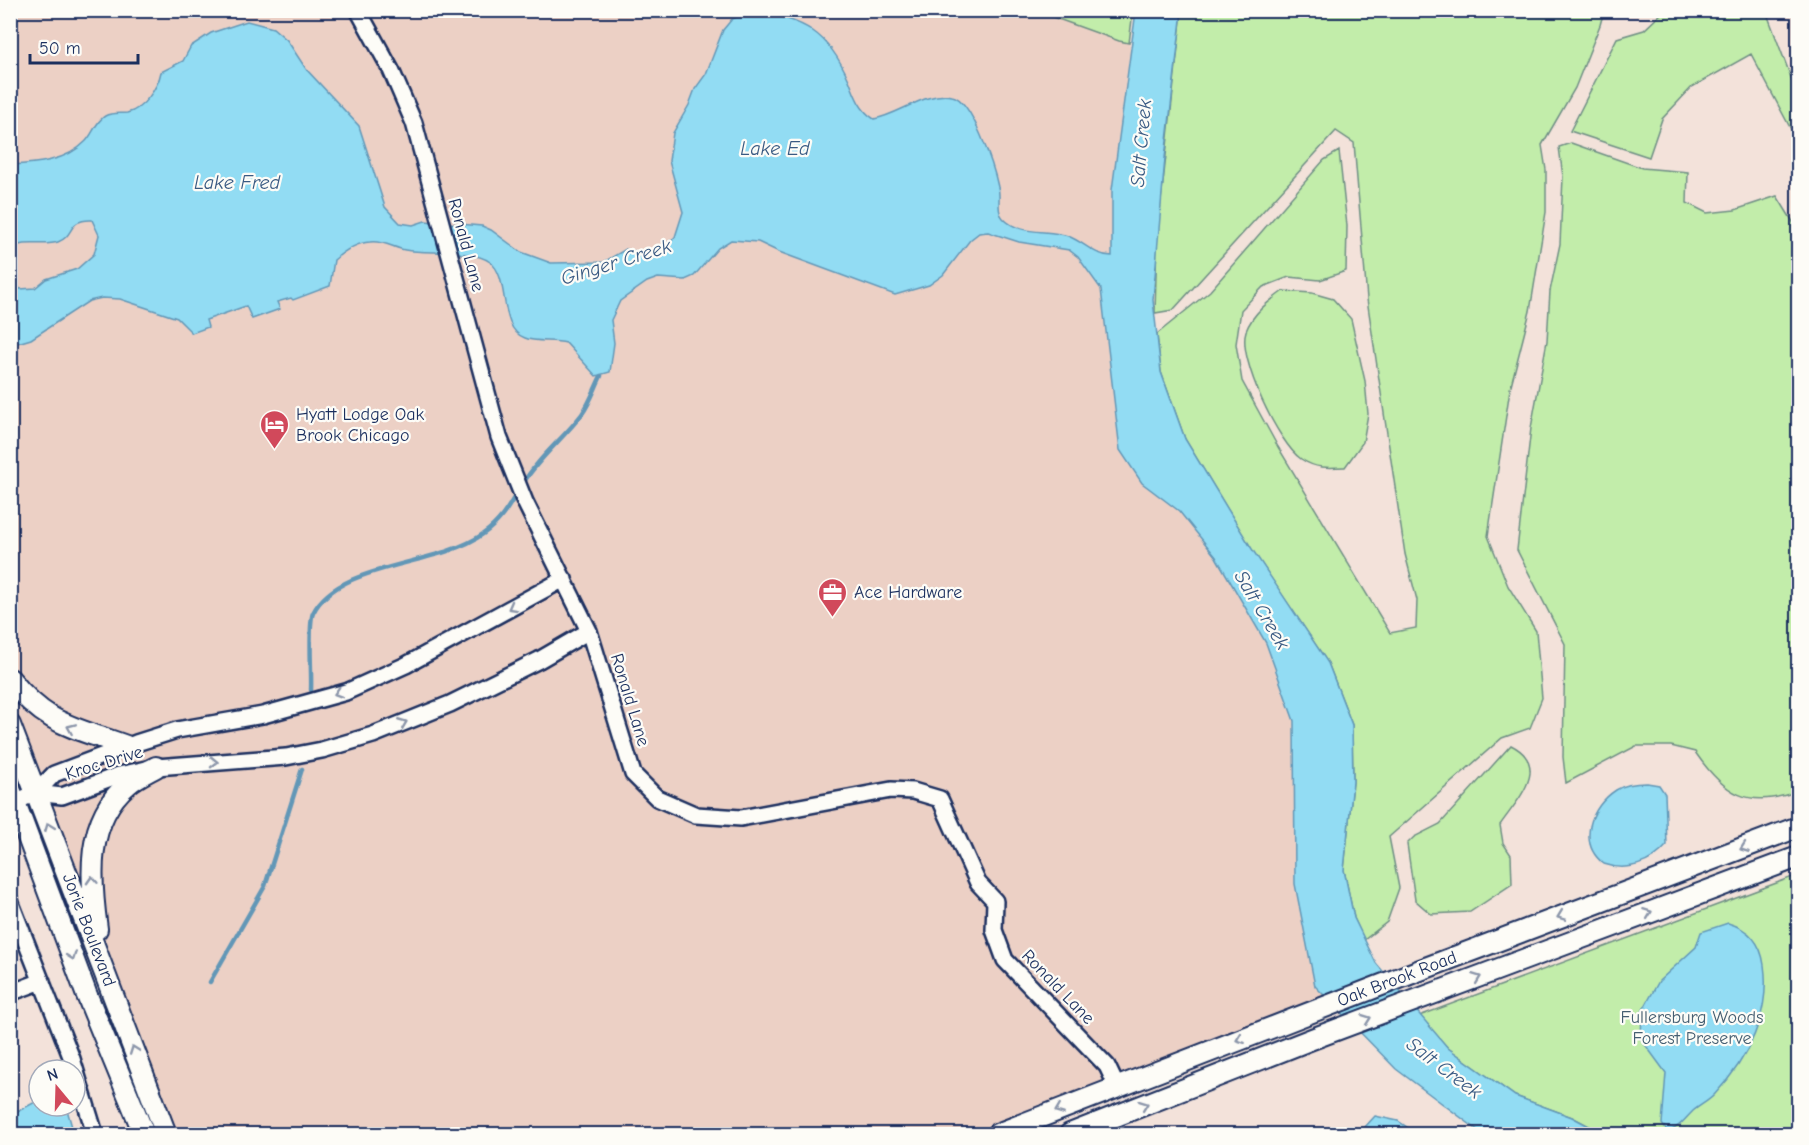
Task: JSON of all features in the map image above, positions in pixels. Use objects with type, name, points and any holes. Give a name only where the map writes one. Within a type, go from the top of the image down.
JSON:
[{"type":"main road","points":[[10,679],[27,700],[60,723],[126,746]]},
{"type":"main road","name":"Jorie Boulevard","points":[[10,725],[166,1134]]},
{"type":"main road","points":[[100,959],[92,864],[97,831],[110,803],[128,784],[156,767]]},
{"type":"main road","name":"Jorie Boulevard","points":[[12,798],[86,993],[144,1134]]},
{"type":"main road","name":"Oak Brook Road","points":[[997,1134],[1798,827]]},
{"type":"main road","name":"Oak Brook Road","points":[[1070,1134],[1312,1039],[1798,857]]},
{"type":"main road","points":[[135,1112],[155,1105]]},
{"type":"street","name":"Ronald Lane","points":[[358,10],[391,70],[414,123],[499,437],[525,502],[589,631],[633,774],[657,798],[696,815],[741,818],[891,790],[913,791],[940,798],[978,883],[994,901],[994,930],[1005,960],[1107,1066],[1117,1087]]},
{"type":"street","name":"Kroc Drive","points":[[36,793],[54,774],[126,746],[177,730],[263,715],[346,692],[406,665],[564,579]]},
{"type":"street","name":"Kroc Drive","points":[[36,793],[62,796],[119,775],[156,767],[286,758],[373,735],[450,704],[539,660],[589,631]]},
{"type":"street","points":[[12,798],[36,793]]},
{"type":"street","points":[[10,901],[72,1059],[95,1134]]},
{"type":"street","points":[[10,993],[42,981]]},
{"type":"shaded area","points":[[11,11],[1036,11],[1129,43],[1137,65],[1118,290],[1242,590],[1306,731],[1340,992],[981,1134],[174,1134],[11,701]]},
{"type":"green space","points":[[1036,11],[1133,11],[1129,43],[1119,41]]},
{"type":"green space","points":[[1182,11],[1604,11],[1575,88],[1542,145],[1546,170],[1546,212],[1530,311],[1510,389],[1488,536],[1508,586],[1536,631],[1542,698],[1530,728],[1502,738],[1389,837],[1399,888],[1387,922],[1364,940],[1354,918],[1344,870],[1353,782],[1352,725],[1328,663],[1254,553],[1185,439],[1161,372],[1157,334],[1210,291],[1324,160],[1339,151],[1347,226],[1346,271],[1320,280],[1289,277],[1263,287],[1241,310],[1236,344],[1242,381],[1278,447],[1390,633],[1416,628],[1417,600],[1405,554],[1367,299],[1354,143],[1336,131],[1173,310],[1155,313],[1157,237]]},
{"type":"green space","points":[[1664,11],[1766,11],[1798,96],[1798,130],[1793,133],[1751,54],[1692,87],[1662,119],[1649,157],[1570,131],[1617,38],[1644,30]]},
{"type":"green space","points":[[1571,143],[1642,168],[1688,172],[1687,203],[1707,213],[1735,210],[1777,196],[1798,230],[1798,791],[1765,799],[1739,794],[1727,788],[1716,778],[1695,752],[1671,746],[1636,746],[1566,783],[1563,757],[1565,644],[1517,550],[1531,428],[1547,341],[1550,291],[1560,244],[1563,177],[1559,147]]},
{"type":"green space","points":[[1283,291],[1312,293],[1333,299],[1351,319],[1365,381],[1368,414],[1363,442],[1345,467],[1317,466],[1301,459],[1292,450],[1272,419],[1254,379],[1245,344],[1246,331],[1257,313]]},
{"type":"green space","points":[[1511,745],[1523,753],[1529,763],[1530,773],[1522,794],[1500,825],[1503,843],[1511,855],[1512,884],[1470,912],[1431,914],[1415,900],[1407,844],[1414,837],[1440,824]]},
{"type":"green space","name":"Fullersburg Woods Forest Preserve","points":[[1798,875],[1798,1134],[1604,1134],[1572,1117],[1515,1096],[1448,1048],[1419,1016]]},
{"type":"water","points":[[752,11],[786,18],[823,39],[841,64],[862,107],[874,119],[932,97],[952,96],[960,100],[974,121],[987,151],[999,191],[1000,212],[1003,218],[1010,224],[1025,230],[1068,236],[1100,254],[1112,256],[1112,190],[1136,11],[1182,11],[1165,158],[1153,300],[1161,372],[1185,439],[1252,549],[1328,663],[1352,725],[1353,782],[1344,870],[1354,918],[1376,963],[1448,1048],[1515,1096],[1572,1117],[1604,1134],[1483,1134],[1396,1069],[1315,986],[1295,884],[1294,721],[1266,643],[1216,557],[1179,511],[1142,483],[1120,450],[1101,289],[1078,257],[1069,250],[1019,242],[988,232],[979,233],[970,240],[943,275],[929,285],[895,295],[758,242],[731,240],[718,248],[694,276],[685,280],[658,278],[647,282],[620,301],[611,320],[614,343],[610,372],[596,376],[566,343],[525,338],[516,333],[507,314],[500,279],[490,262],[473,255],[405,250],[374,242],[355,246],[334,260],[330,286],[293,300],[291,298],[277,302],[280,309],[252,319],[246,306],[206,320],[208,327],[192,333],[177,318],[120,299],[102,298],[89,301],[31,339],[11,345],[10,277],[20,289],[35,288],[46,279],[77,269],[94,254],[99,235],[92,220],[84,220],[75,225],[67,236],[58,242],[22,244],[11,249],[11,165],[50,160],[78,148],[88,139],[105,116],[127,113],[139,107],[153,91],[161,72],[183,61],[191,46],[211,33],[247,21],[273,28],[287,40],[306,69],[359,126],[385,207],[400,223],[413,225],[425,221],[482,226],[521,252],[551,263],[604,262],[626,249],[638,252],[659,250],[675,237],[683,212],[669,161],[673,133],[695,89],[706,74],[723,30],[732,19]]},
{"type":"water","points":[[1631,784],[1659,785],[1665,794],[1667,845],[1654,857],[1638,865],[1621,867],[1604,864],[1591,846],[1589,836],[1594,815],[1599,806],[1616,790]]},
{"type":"water","points":[[1728,923],[1748,933],[1760,950],[1765,983],[1760,1018],[1747,1050],[1727,1080],[1713,1096],[1668,1132],[1662,1124],[1666,1073],[1641,1039],[1642,1012],[1659,981],[1696,947],[1701,932]]},
{"type":"water","points":[[27,1106],[27,1118],[69,1118],[74,1134],[11,1134],[11,1115]]},
{"type":"water","points":[[1375,1116],[1398,1121],[1417,1134],[1368,1134],[1365,1127]]},
{"type":"waterway","points":[[522,485],[535,466],[582,414],[601,376]]},
{"type":"waterway","points":[[311,690],[312,619],[313,613],[326,596],[344,584],[366,574],[464,545],[494,525],[507,510],[517,492]]},
{"type":"waterway","points":[[210,982],[265,886],[302,769]]},
{"type":"place","name":"Hyatt Lodge Oak Brook Chicago","points":[[275,450]]},
{"type":"place","name":"Ace Hardware","points":[[833,618]]},
{"type":"water label","name":"Salt Creek","points":[[1141,143]]},
{"type":"water label","name":"Lake Ed","points":[[775,148]]},
{"type":"water label","name":"Lake Fred","points":[[237,182]]},
{"type":"water label","name":"Ginger Creek","points":[[616,262]]},
{"type":"water label","name":"Salt Creek","points":[[1262,610]]},
{"type":"water label","name":"Salt Creek","points":[[1444,1068]]}]
